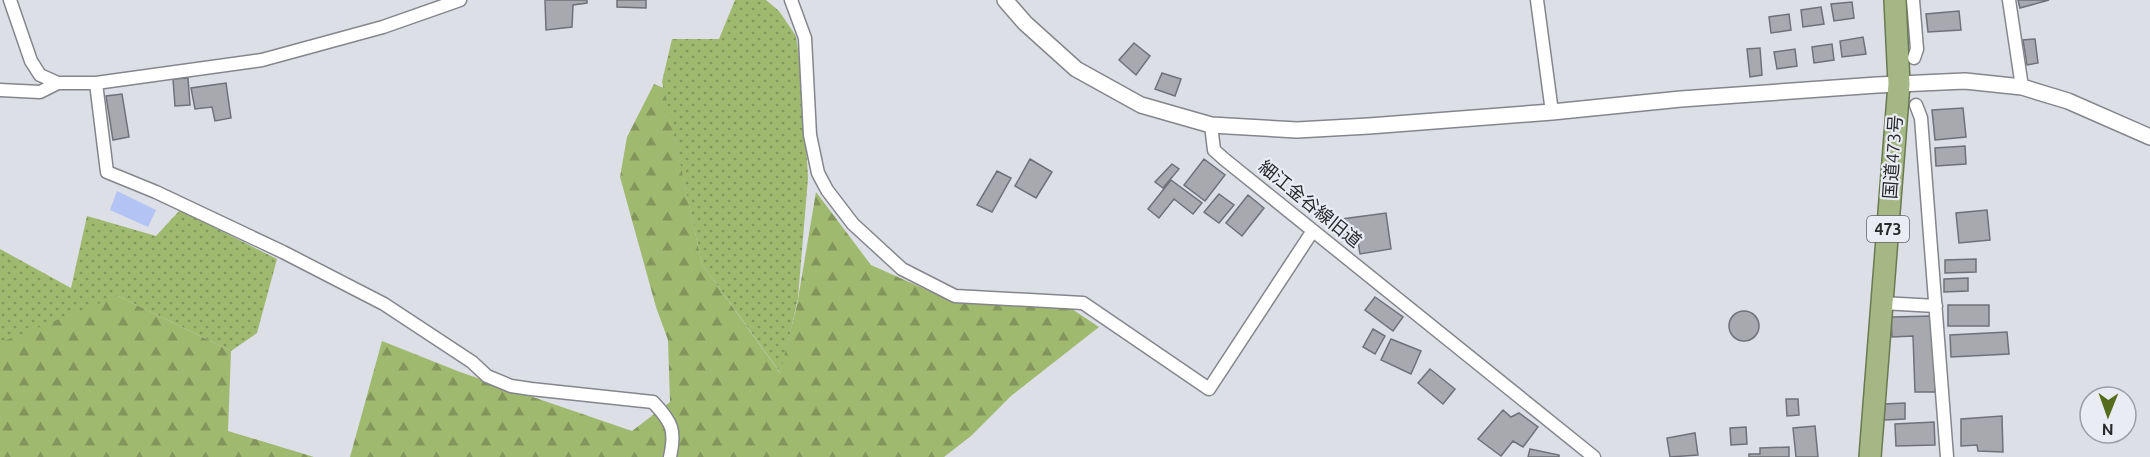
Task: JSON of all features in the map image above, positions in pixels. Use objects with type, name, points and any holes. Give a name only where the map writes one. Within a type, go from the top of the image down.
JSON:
[{"type":"highway","name":"国道473号","points":[[1870,457],[1899,84],[1895,0]]},
{"type":"street","points":[[10,0],[31,61],[40,75],[58,83],[96,83],[262,60],[383,27],[460,0]]},
{"type":"street","points":[[791,0],[805,38],[810,135],[819,173],[827,190],[852,224],[902,269],[955,296],[1083,303],[1209,389],[1312,232]]},
{"type":"street","points":[[1005,0],[1025,23],[1076,69],[1141,105],[1211,126],[1297,130],[1552,112],[1681,99],[1965,81],[2022,87],[2068,101],[2150,137]]},
{"type":"street","points":[[1537,0],[1552,112]]},
{"type":"street","points":[[1913,0],[1917,50],[1914,58]]},
{"type":"street","points":[[2009,0],[2022,87]]},
{"type":"street","points":[[0,90],[40,92],[58,83]]},
{"type":"street","points":[[96,83],[108,172],[283,252],[384,304],[472,362],[487,376],[521,388],[652,402],[663,412],[673,430],[670,457]]},
{"type":"street","points":[[1916,105],[1921,118],[1947,457]]},
{"type":"street","name":"細江金谷線旧道","points":[[1211,126],[1214,150],[1312,232],[1594,457]]},
{"type":"street","points":[[1882,303],[1936,306]]},
{"type":"green space","points":[[735,0],[766,0],[779,11],[796,36],[802,76],[808,178],[798,298],[781,374],[702,264],[662,82],[672,39],[719,39]]},
{"type":"green space","points":[[654,84],[664,88],[702,264],[780,373],[797,305],[816,192],[871,265],[945,298],[1072,309],[1099,327],[1011,396],[971,436],[944,457],[350,457],[382,341],[460,372],[632,431],[670,402],[668,340],[656,307],[620,177],[627,137]]},
{"type":"green space","points":[[180,210],[277,259],[257,333],[231,351],[118,296],[0,356],[0,249],[71,288],[87,216],[156,236]]},
{"type":"green space","points":[[118,296],[231,351],[228,431],[314,457],[0,457],[0,356],[4,341]]},
{"type":"water","points":[[117,191],[156,210],[148,227],[110,210]]},
{"type":"building","points":[[545,0],[587,0],[587,3],[573,5],[572,27],[546,30]]},
{"type":"building","points":[[617,0],[646,0],[646,8],[617,7]]},
{"type":"building","points":[[2018,0],[2049,0],[2020,8]]},
{"type":"building","points":[[1852,2],[1854,18],[1834,21],[1831,4]]},
{"type":"building","points":[[1821,7],[1824,24],[1803,27],[1801,10]]},
{"type":"building","points":[[1959,11],[1961,30],[1928,32],[1926,14]]},
{"type":"building","points":[[1789,14],[1791,30],[1771,33],[1769,17]]},
{"type":"building","points":[[1863,37],[1866,54],[1842,57],[1840,41]]},
{"type":"building","points":[[2035,39],[2038,63],[2027,65],[2023,40]]},
{"type":"building","points":[[1134,43],[1150,56],[1136,75],[1119,60]]},
{"type":"building","points":[[1832,44],[1834,60],[1814,63],[1812,47]]},
{"type":"building","points":[[1760,48],[1762,75],[1750,77],[1747,49]]},
{"type":"building","points":[[1795,49],[1797,66],[1777,69],[1774,52]]},
{"type":"building","points":[[1162,73],[1181,79],[1175,96],[1155,89]]},
{"type":"building","points":[[188,78],[190,105],[175,106],[173,79]]},
{"type":"building","points":[[226,83],[231,118],[215,121],[212,107],[195,109],[191,88]]},
{"type":"building","points":[[122,94],[129,137],[113,140],[106,96]]},
{"type":"building","points":[[1963,108],[1966,137],[1935,140],[1932,110]]},
{"type":"building","points":[[1965,146],[1966,164],[1936,166],[1935,148]]},
{"type":"building","points":[[1030,159],[1052,172],[1036,198],[1015,186]]},
{"type":"building","points":[[1204,159],[1225,175],[1205,201],[1184,185]]},
{"type":"building","points":[[1172,164],[1179,169],[1163,188],[1155,182]]},
{"type":"building","points":[[997,171],[1011,178],[992,212],[977,205]]},
{"type":"building","points":[[1171,180],[1202,203],[1193,214],[1174,199],[1159,218],[1148,209]]},
{"type":"building","points":[[1219,194],[1234,205],[1219,223],[1204,212]]},
{"type":"building","points":[[1248,195],[1264,208],[1242,236],[1226,223]]},
{"type":"building","points":[[1987,210],[1990,240],[1959,243],[1956,213]]},
{"type":"building","points":[[1386,213],[1391,249],[1360,254],[1357,235],[1344,237],[1342,219]]},
{"type":"building","points":[[1976,259],[1976,272],[1945,273],[1945,260]]},
{"type":"building","points":[[1968,278],[1968,291],[1944,292],[1944,279]]},
{"type":"building","points":[[1375,297],[1403,317],[1393,331],[1365,310]]},
{"type":"building","points":[[1948,305],[1989,305],[1989,326],[1948,326]]},
{"type":"building","points":[[1744,311],[1750,312],[1758,320],[1758,332],[1750,340],[1744,341],[1738,340],[1730,332],[1729,326],[1730,320],[1738,312]]},
{"type":"building","points":[[1933,316],[1935,392],[1915,392],[1913,336],[1892,337],[1891,317]]},
{"type":"building","points":[[1373,329],[1385,336],[1375,354],[1363,347]]},
{"type":"building","points":[[2007,332],[2009,354],[1951,357],[1950,335]]},
{"type":"building","points":[[1391,339],[1421,351],[1411,374],[1381,360]]},
{"type":"building","points":[[1430,369],[1455,389],[1443,404],[1418,383]]},
{"type":"building","points":[[1786,399],[1798,399],[1799,415],[1787,416]]},
{"type":"building","points":[[1905,403],[1905,419],[1884,420],[1884,404]]},
{"type":"building","points":[[1503,410],[1511,417],[1519,413],[1538,427],[1523,447],[1513,441],[1501,456],[1478,439]]},
{"type":"building","points":[[2002,416],[2003,452],[1978,451],[1977,445],[1961,446],[1961,419]]},
{"type":"building","points":[[1934,422],[1935,445],[1896,446],[1895,424]]},
{"type":"building","points":[[1815,426],[1818,457],[1796,457],[1793,428]]},
{"type":"building","points":[[1746,427],[1747,444],[1731,445],[1730,428]]},
{"type":"building","points":[[1695,433],[1698,455],[1670,457],[1667,438]]},
{"type":"building","points":[[1789,447],[1789,457],[1749,457],[1749,454],[1760,454],[1760,448]]},
{"type":"building","points":[[1530,449],[1559,455],[1559,457],[1528,457]]}]
